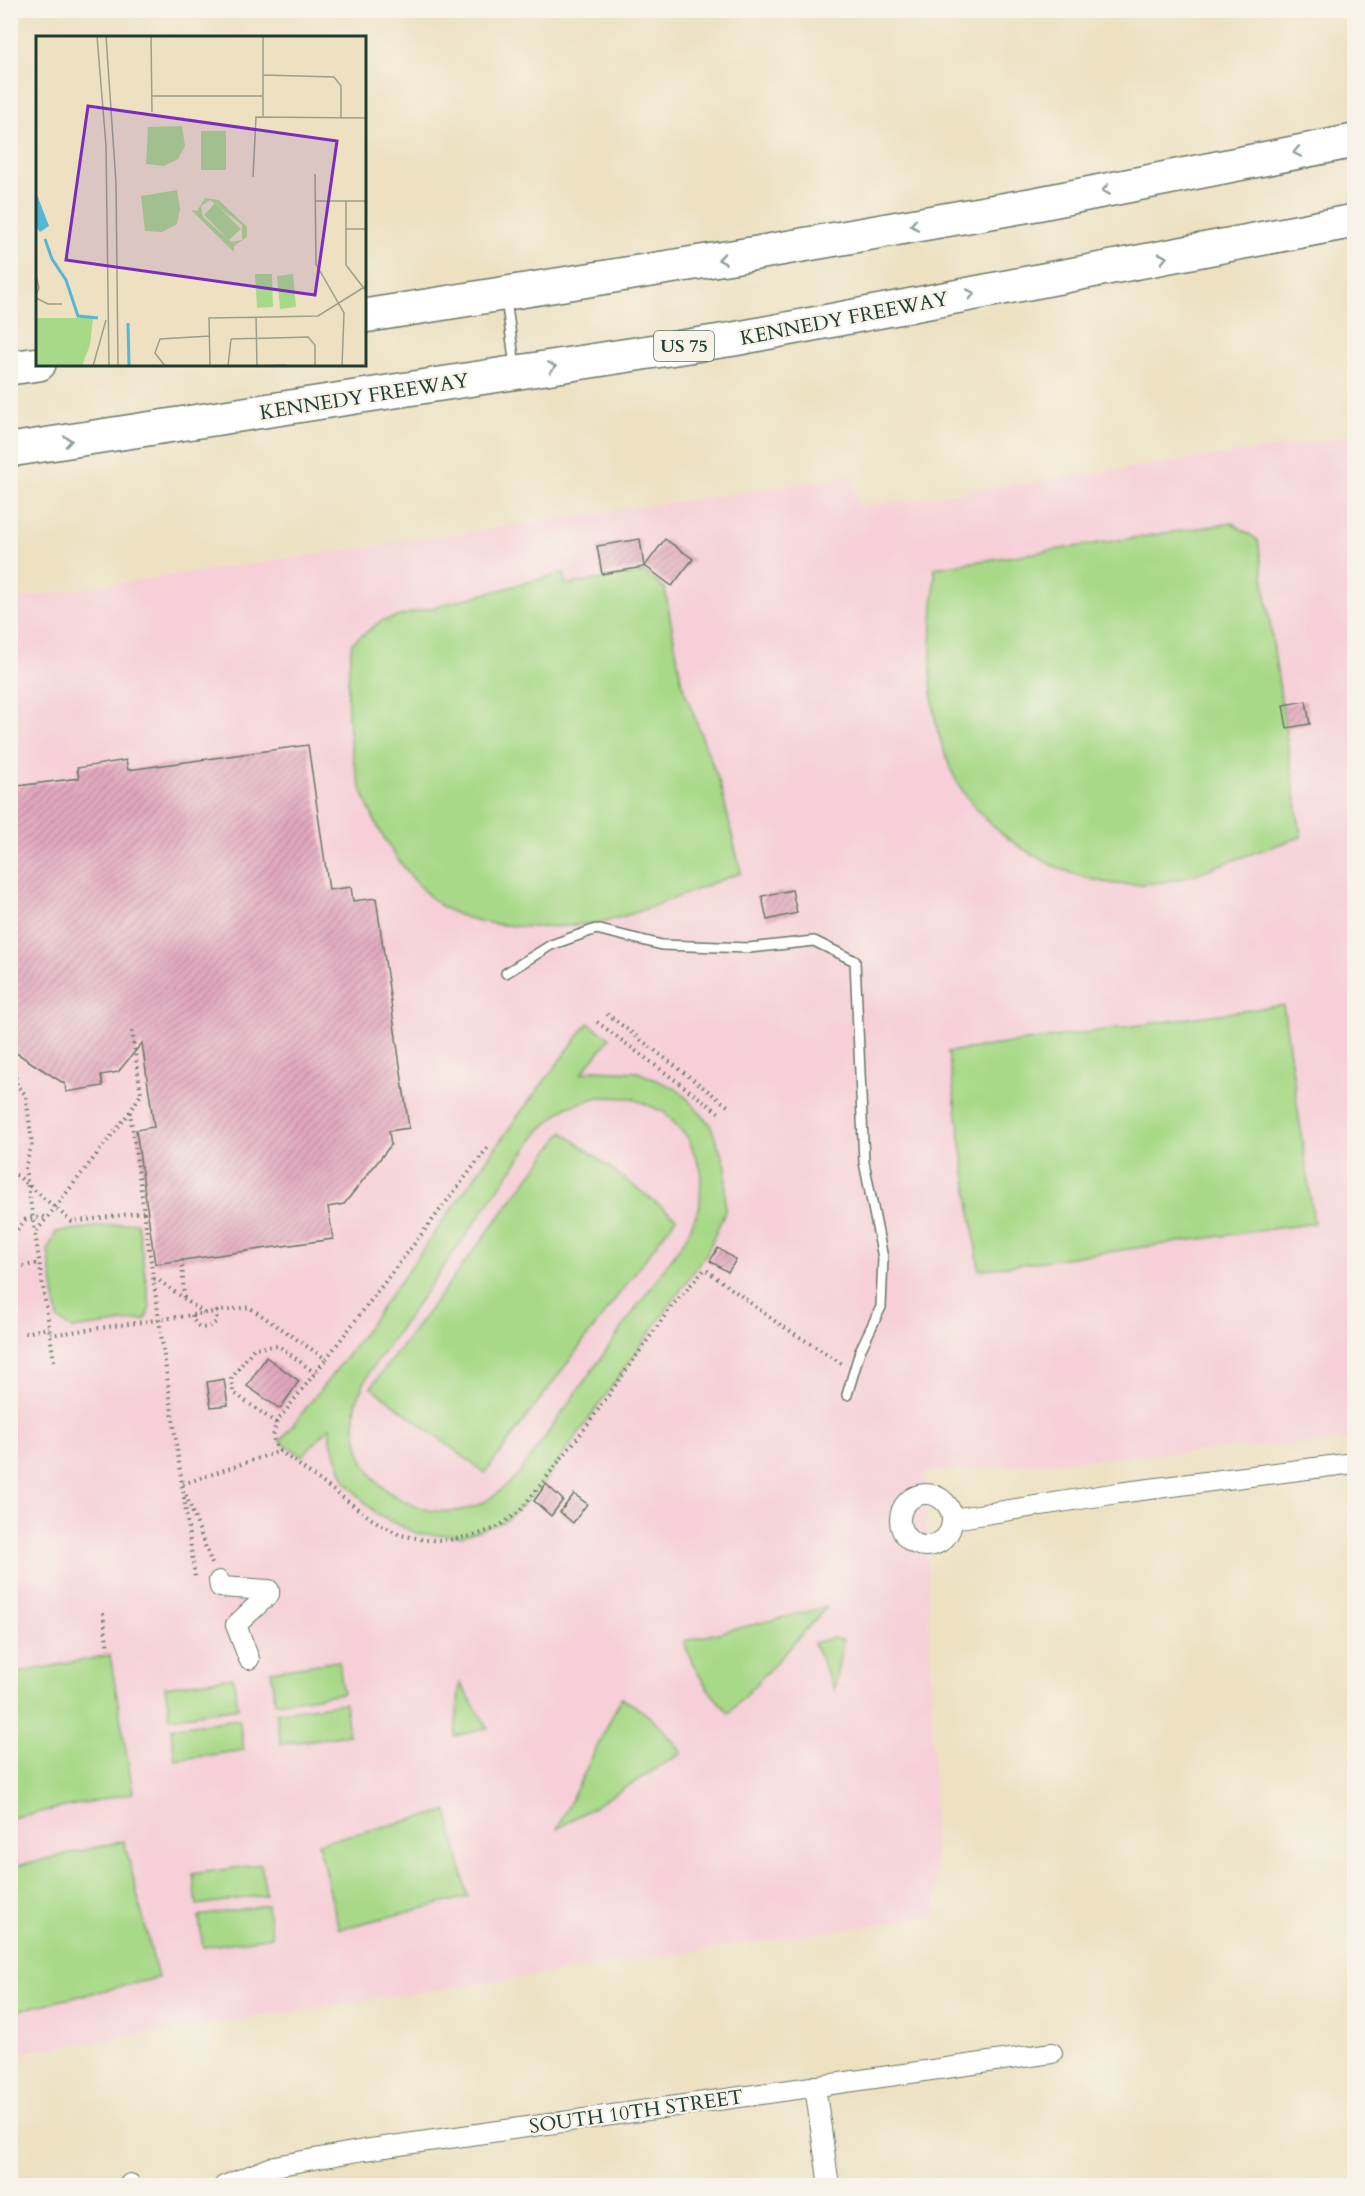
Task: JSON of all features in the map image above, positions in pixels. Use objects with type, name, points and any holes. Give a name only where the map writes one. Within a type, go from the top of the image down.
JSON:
[{"type":"highway","points":[[366,316],[757,253],[1013,208],[1354,141]]},
{"type":"highway","name":"KENNEDY FREEWAY","points":[[10,450],[734,339],[1354,222]]},
{"type":"highway","points":[[10,368],[36,364]]},
{"type":"street","points":[[953,1519],[1118,1493],[1354,1463]]},
{"type":"street","points":[[219,1581],[220,1587],[269,1590],[269,1594],[236,1625],[249,1659]]},
{"type":"street","name":"SOUTH 10TH STREET","points":[[224,2186],[275,2166],[364,2150],[1052,2053]]},
{"type":"street","points":[[815,2086],[828,2186]]},
{"type":"lane","points":[[505,294],[516,372]]},
{"type":"lane","points":[[506,973],[552,945],[596,929],[662,945],[749,948],[814,941],[855,961],[864,1162],[883,1258],[881,1307],[860,1351],[847,1395]]},
{"type":"path","points":[[607,1014],[729,1107]]},
{"type":"path","points":[[597,1022],[722,1116]]},
{"type":"path","points":[[35,1233],[130,1112],[141,1094],[132,1031]]},
{"type":"path","points":[[12,1053],[17,1086],[26,1095],[32,1144],[25,1167],[54,1361]]},
{"type":"path","points":[[130,1112],[195,1577]]},
{"type":"path","points":[[489,1146],[276,1423],[274,1444],[280,1451],[373,1520],[400,1535],[426,1540],[449,1540],[476,1535],[496,1528],[519,1512],[592,1418],[671,1307],[705,1269],[776,1322],[854,1371]]},
{"type":"path","points":[[10,1173],[18,1176],[72,1222],[144,1212]]},
{"type":"path","points":[[10,1239],[25,1220],[49,1215]]},
{"type":"path","points":[[182,1260],[184,1298]]},
{"type":"path","points":[[17,1267],[40,1263]]},
{"type":"path","points":[[154,1279],[204,1313]]},
{"type":"path","points":[[50,1335],[249,1307],[326,1359]]},
{"type":"path","points":[[192,1315],[198,1327],[206,1328],[216,1322],[217,1311]]},
{"type":"path","points":[[25,1333],[49,1328]]},
{"type":"path","points":[[276,1423],[233,1392],[231,1379],[254,1348],[279,1346],[315,1373]]},
{"type":"path","points":[[183,1484],[280,1451]]},
{"type":"path","points":[[184,1493],[191,1504],[219,1581]]},
{"type":"path","points":[[103,1613],[108,1649]]},
{"type":"shaded area","points":[[1354,436],[1354,1439],[925,1472],[937,1915],[11,2054],[11,599],[852,476],[857,507]]},
{"type":"green space","points":[[1232,523],[1258,540],[1301,837],[1185,878],[1135,885],[1108,883],[1068,872],[1029,853],[995,828],[980,813],[958,783],[944,751],[932,695],[935,568]]},
{"type":"green space","points":[[644,572],[665,589],[682,684],[720,784],[741,873],[625,916],[586,924],[553,927],[500,925],[467,918],[444,908],[425,892],[385,840],[371,814],[361,787],[349,732],[349,673],[352,643],[381,621],[564,573],[566,585]]},
{"type":"green space","points":[[1283,1005],[1314,1223],[979,1270],[948,1052]]},
{"type":"green space","points":[[588,1023],[610,1038],[581,1074],[593,1070],[638,1072],[679,1090],[710,1124],[726,1166],[725,1211],[707,1253],[538,1490],[505,1521],[463,1536],[418,1534],[377,1515],[346,1482],[330,1439],[330,1427],[302,1456],[280,1441],[350,1352],[518,1116]],"holes":[[[598,1097],[632,1098],[664,1112],[688,1138],[701,1170],[700,1206],[686,1238],[518,1475],[492,1497],[470,1508],[435,1511],[409,1504],[386,1490],[369,1471],[361,1456],[355,1421],[356,1404],[370,1371],[539,1131],[565,1108]]]},
{"type":"green space","points":[[563,1132],[676,1218],[485,1473],[371,1387]]},
{"type":"green space","points":[[137,1222],[150,1307],[146,1319],[72,1329],[58,1319],[48,1250],[56,1232]]},
{"type":"green space","points":[[827,1607],[729,1713],[702,1680],[684,1641]]},
{"type":"green space","points":[[832,1638],[843,1640],[834,1690],[814,1643]]},
{"type":"green space","points":[[110,1655],[133,1793],[11,1818],[11,1674]]},
{"type":"green space","points":[[339,1661],[343,1693],[275,1703],[271,1671]]},
{"type":"green space","points":[[233,1677],[238,1708],[170,1718],[165,1687]]},
{"type":"green space","points":[[460,1683],[488,1728],[455,1736]]},
{"type":"green space","points":[[621,1698],[640,1709],[655,1722],[682,1753],[557,1829]]},
{"type":"green space","points":[[345,1703],[349,1735],[281,1744],[276,1713]]},
{"type":"green space","points":[[239,1719],[244,1750],[175,1760],[171,1728]]},
{"type":"green space","points":[[447,1811],[468,1897],[339,1929],[318,1843]]},
{"type":"green space","points":[[124,1841],[158,1978],[11,2012],[11,1867]]},
{"type":"green space","points":[[261,1864],[266,1895],[197,1905],[193,1874]]},
{"type":"green space","points":[[267,1905],[272,1937],[203,1947],[199,1916]]},
{"type":"building","points":[[640,539],[644,567],[602,574],[597,546]]},
{"type":"building","points":[[665,539],[693,559],[672,586],[645,566]]},
{"type":"building","points":[[1306,701],[1310,724],[1287,728],[1283,705]]},
{"type":"building","points":[[308,745],[329,890],[351,887],[353,901],[376,898],[409,1128],[389,1131],[391,1145],[344,1204],[328,1207],[333,1239],[155,1264],[136,1130],[154,1127],[142,1043],[118,1072],[101,1075],[103,1086],[66,1092],[65,1084],[10,1049],[10,787],[79,778],[77,768],[126,760],[128,770]]},
{"type":"building","points":[[792,890],[797,913],[767,920],[762,896]]},
{"type":"building","points":[[718,1248],[736,1260],[728,1272],[710,1261]]},
{"type":"building","points":[[266,1357],[299,1381],[280,1409],[247,1386]]},
{"type":"building","points":[[224,1379],[228,1405],[211,1407],[207,1382]]},
{"type":"building","points":[[546,1484],[563,1500],[551,1516],[534,1501]]},
{"type":"building","points":[[574,1494],[587,1504],[573,1523],[560,1512]]}]
